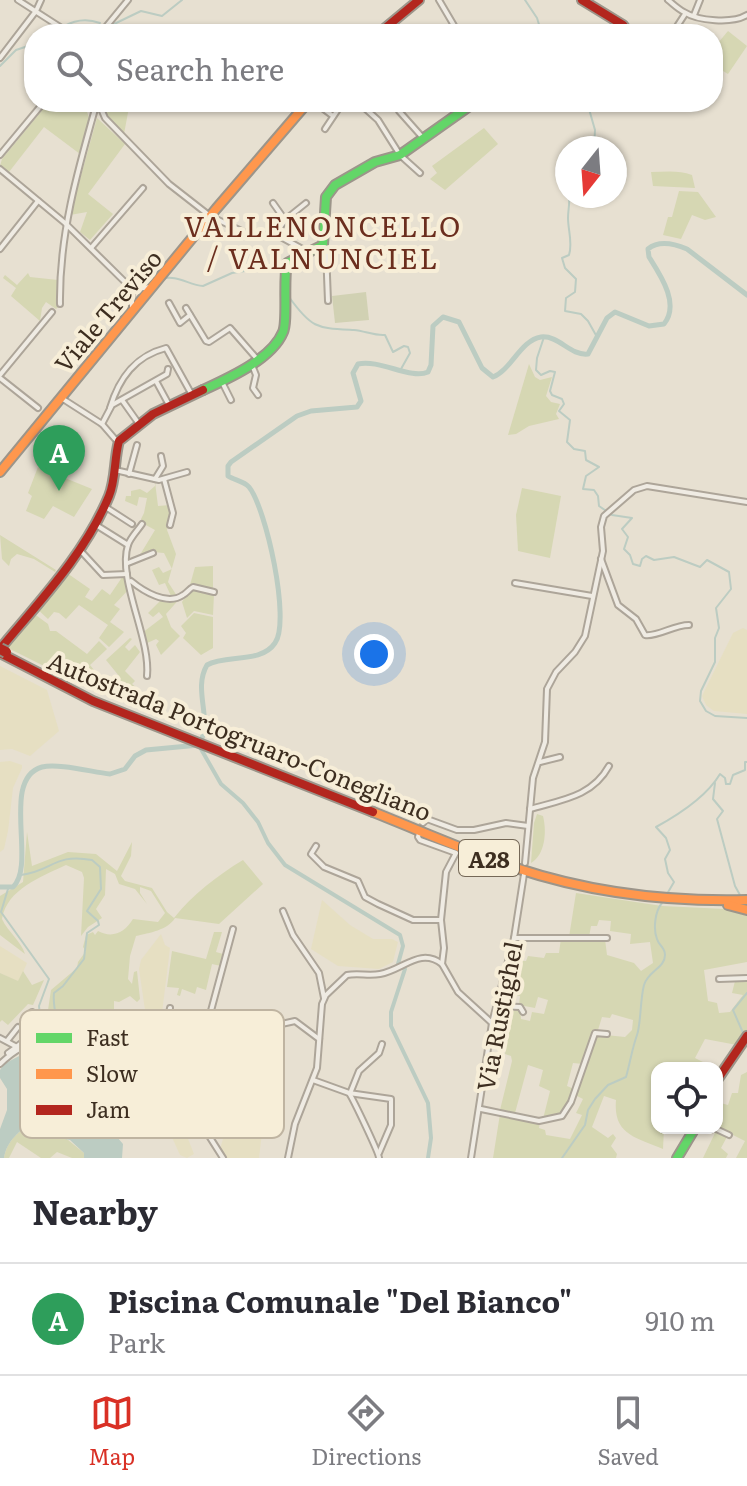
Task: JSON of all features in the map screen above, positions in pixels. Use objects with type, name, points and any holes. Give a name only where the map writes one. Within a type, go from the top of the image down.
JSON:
[{"type":"main road","points":[[390,24],[419,0]]},
{"type":"main road","points":[[582,0],[621,24]]},
{"type":"main road","name":"Viale Treviso","points":[[0,472],[37,426],[42,411],[64,398],[131,314],[139,295],[154,286],[299,112]]},
{"type":"main road","points":[[2,652],[79,549],[94,524],[110,493],[117,442],[169,405],[222,382],[255,363],[278,341],[284,331],[284,276],[287,263],[323,245],[326,197],[335,185],[365,166],[400,155],[461,112]]},
{"type":"main road","name":"Autostrada Portogruaro-Conegliano","points":[[2,652],[93,698],[518,864],[576,882],[656,898],[723,904],[744,901]]},
{"type":"main road","points":[[723,1071],[747,1036]]},
{"type":"main road","points":[[677,1158],[691,1134]]},
{"type":"street","points":[[18,0],[56,24]]},
{"type":"street","points":[[26,24],[41,0]]},
{"type":"street","points":[[108,24],[128,0]]},
{"type":"street","points":[[439,0],[453,24]]},
{"type":"street","points":[[668,0],[685,14],[727,21],[747,15]]},
{"type":"street","points":[[694,15],[700,0]]},
{"type":"street","points":[[678,24],[685,14]]},
{"type":"street","points":[[0,58],[24,27]]},
{"type":"street","points":[[0,155],[36,112]]},
{"type":"street","points":[[60,304],[60,265],[65,223],[94,112]]},
{"type":"street","points":[[102,112],[169,184],[210,216],[252,235],[274,235],[308,252]]},
{"type":"street","points":[[328,112],[333,116]]},
{"type":"street","points":[[325,129],[336,112]]},
{"type":"street","points":[[369,112],[378,120],[400,155],[420,173]]},
{"type":"street","points":[[400,112],[423,138]]},
{"type":"street","points":[[0,169],[65,223],[139,295]]},
{"type":"street","points":[[91,248],[143,188]]},
{"type":"street","points":[[0,249],[38,201]]},
{"type":"street","points":[[273,203],[285,220]]},
{"type":"street","points":[[274,235],[285,220],[306,203]]},
{"type":"street","points":[[323,245],[326,250],[328,301]]},
{"type":"street","points":[[169,303],[180,323],[190,315]]},
{"type":"street","points":[[186,308],[206,341],[230,328],[255,363],[253,388],[258,395]]},
{"type":"street","points":[[42,411],[0,376],[52,312]]},
{"type":"street","points":[[102,424],[120,380],[134,365],[166,348],[192,395]]},
{"type":"street","points":[[110,408],[167,374],[168,369]]},
{"type":"street","points":[[156,381],[169,405]]},
{"type":"street","points":[[222,382],[231,400]]},
{"type":"street","points":[[64,398],[102,424],[117,442]]},
{"type":"street","points":[[122,400],[139,424]]},
{"type":"street","points":[[129,474],[137,445]]},
{"type":"street","points":[[155,479],[163,466],[161,456]]},
{"type":"street","points":[[115,470],[155,479],[187,472]]},
{"type":"street","points":[[164,479],[173,513],[170,525]]},
{"type":"street","points":[[525,863],[533,778],[545,742],[547,689],[556,672],[582,643],[601,559],[601,527],[606,512],[634,490],[647,486],[747,502]]},
{"type":"street","points":[[103,506],[132,524]]},
{"type":"street","points":[[94,524],[128,545]]},
{"type":"street","points":[[142,524],[128,545],[128,577],[145,648],[147,676]]},
{"type":"street","points":[[79,549],[103,575],[128,577],[143,590],[161,597],[180,597],[193,587],[214,592]]},
{"type":"street","points":[[128,563],[153,553]]},
{"type":"street","points":[[601,559],[618,605],[635,618],[645,635],[689,625]]},
{"type":"street","points":[[515,583],[592,596]]},
{"type":"street","points":[[540,762],[560,757]]},
{"type":"street","points":[[530,809],[583,794],[604,776],[609,766]]},
{"type":"street","points":[[423,823],[427,819],[457,830],[474,830],[506,823],[528,826]]},
{"type":"street","points":[[419,833],[418,839],[456,853],[446,872],[441,920],[442,964]]},
{"type":"street","points":[[316,846],[311,854],[330,870],[358,881],[365,897],[413,920],[441,920]]},
{"type":"street","name":"Via Rustighel","points":[[471,1158],[492,1023],[514,938],[524,874]]},
{"type":"street","points":[[283,911],[291,937],[319,973],[324,998],[318,1064],[295,1124],[288,1158]]},
{"type":"street","points":[[211,1010],[233,929]]},
{"type":"street","points":[[514,938],[607,938]]},
{"type":"street","points":[[324,998],[345,976],[379,974],[423,957],[442,964],[458,992],[492,1023]]},
{"type":"street","points":[[719,979],[747,978]]},
{"type":"street","points":[[496,1006],[520,1007],[523,1012]]},
{"type":"street","points":[[284,1023],[295,1021],[319,1039]]},
{"type":"street","points":[[6,1041],[18,1027]]},
{"type":"street","points":[[481,1109],[539,1121],[562,1116],[571,1102],[595,1033],[607,1034]]},
{"type":"street","points":[[0,1038],[17,1047]]},
{"type":"street","points":[[0,1062],[20,1044]]},
{"type":"street","points":[[379,1155],[349,1093],[359,1071],[379,1053],[382,1044]]},
{"type":"street","points":[[0,1062],[20,1050]]},
{"type":"street","points":[[313,1080],[349,1093],[391,1099],[391,1125],[379,1155]]},
{"type":"street","points":[[723,1132],[729,1135]]},
{"type":"street","points":[[209,1138],[223,1158]]},
{"type":"shaded area","points":[[743,628],[747,630],[747,714],[714,711],[706,705],[702,696],[733,633]]},
{"type":"shaded area","points":[[0,666],[47,690],[59,731],[30,756],[12,749],[0,750]]},
{"type":"shaded area","points":[[0,762],[22,765],[22,768],[13,788],[8,831],[4,849],[0,852]]},
{"type":"shaded area","points":[[322,900],[350,925],[373,939],[398,942],[393,962],[379,969],[338,966],[311,949]]},
{"type":"shaded area","points":[[161,934],[165,945],[170,948],[162,1010],[145,1010],[139,969],[141,960]]},
{"type":"shaded area","points":[[0,946],[27,963],[19,982],[0,973]]},
{"type":"shaded area","points":[[20,1056],[20,1132],[8,1146],[4,1158],[0,1158],[0,1129],[7,1110],[7,1089],[0,1078],[4,1064]]},
{"type":"shaded area","points":[[59,1138],[118,1138],[123,1144],[122,1158],[84,1158],[84,1153],[70,1140]]},
{"type":"shaded area","points":[[172,1138],[188,1138],[194,1154],[187,1158],[180,1155]]},
{"type":"shaded area","points":[[223,1138],[261,1138],[259,1158],[226,1158],[220,1149]]},
{"type":"green space","points":[[728,31],[747,46],[728,74],[723,71],[723,37]]},
{"type":"green space","points":[[41,112],[87,112],[89,118],[80,154],[44,127],[9,172],[0,166],[2,159]]},
{"type":"green space","points":[[128,112],[124,134],[105,113]]},
{"type":"green space","points":[[97,118],[125,144],[88,194],[113,214],[90,240],[80,232],[87,212],[70,215]]},
{"type":"green space","points":[[484,128],[498,144],[445,190],[430,179],[437,173],[432,166]]},
{"type":"green space","points":[[651,172],[692,175],[695,188],[653,186]]},
{"type":"green space","points":[[679,191],[698,192],[716,217],[705,220],[692,215],[681,239],[663,235]]},
{"type":"green space","points":[[28,273],[30,277],[58,280],[59,306],[56,309],[46,302],[40,321],[11,296],[16,288],[3,278],[5,275],[17,285]]},
{"type":"green space","points":[[366,292],[369,320],[335,323],[332,296]]},
{"type":"green space","points":[[529,364],[535,377],[540,380],[552,377],[546,396],[551,402],[560,404],[556,414],[559,419],[508,435]]},
{"type":"green space","points":[[38,467],[92,489],[74,517],[53,506],[44,519],[26,511],[32,496],[28,493]]},
{"type":"green space","points":[[155,482],[158,506],[170,505],[167,530],[176,554],[172,569],[164,553],[152,552],[138,558],[155,530],[141,519],[147,498],[139,497],[137,506],[125,501],[126,496],[131,496],[131,491],[140,489],[147,493]]},
{"type":"green space","points":[[522,488],[561,496],[550,558],[518,551],[516,515]]},
{"type":"green space","points":[[0,535],[55,572],[34,559],[17,554],[9,566],[2,559]]},
{"type":"green space","points":[[213,566],[213,591],[190,585],[195,567]]},
{"type":"green space","points":[[159,567],[163,573],[172,569],[168,582],[177,596],[182,596],[166,614],[171,627],[180,636],[161,655],[156,645],[159,641],[156,639],[145,644],[142,633],[163,617],[159,612],[153,617],[148,613],[163,598],[171,596],[165,583],[159,585],[152,570]]},
{"type":"green space","points":[[64,571],[90,589],[85,597],[92,601],[102,589],[110,595],[123,576],[127,577],[129,589],[114,605],[120,609],[110,622],[124,632],[109,647],[99,638],[108,625],[79,605],[66,619],[54,612],[48,619],[35,607]]},
{"type":"green space","points":[[191,588],[214,594],[213,615],[194,611],[187,618],[182,602]]},
{"type":"green space","points":[[33,613],[48,624],[50,631],[56,631],[87,654],[99,641],[107,649],[90,665],[94,670],[84,683],[6,647]]},
{"type":"green space","points":[[194,613],[213,617],[213,648],[201,655],[183,638],[186,633],[181,626]]},
{"type":"green space","points":[[130,638],[125,647],[129,651],[135,645],[140,652],[125,671],[135,681],[132,684],[137,688],[131,694],[119,699],[117,694],[112,699],[106,691],[119,676],[106,660]]},
{"type":"green space","points":[[537,814],[543,816],[545,836],[539,855],[531,863],[534,823]]},
{"type":"green space","points":[[27,832],[32,866],[68,852],[96,854],[117,871],[132,842],[131,856],[121,876],[125,881],[152,888],[174,918],[206,886],[243,860],[263,884],[219,924],[175,918],[163,928],[136,936],[128,979],[132,984],[134,972],[137,971],[140,999],[137,1002],[130,996],[119,1002],[114,1001],[114,1010],[48,1010],[51,990],[77,968],[86,951],[83,947],[86,935],[93,932],[95,935],[98,931],[118,933],[133,919],[158,922],[165,913],[151,891],[140,887],[147,904],[135,889],[119,884],[115,874],[106,869],[105,895],[96,909],[102,918],[81,936],[84,878],[82,872],[66,865],[26,885],[5,909],[2,919],[25,954],[0,935],[0,896],[23,882]]},
{"type":"green space","points":[[576,893],[662,906],[725,909],[747,916],[747,962],[704,970],[708,1001],[717,1003],[719,1013],[730,1012],[743,995],[732,993],[735,981],[747,979],[747,1032],[737,1045],[705,1039],[695,1058],[703,1062],[651,1062],[651,1134],[664,1134],[663,1149],[622,1128],[616,1112],[616,1100],[604,1096],[592,1127],[608,1138],[613,1134],[616,1138],[611,1146],[617,1154],[616,1158],[493,1158],[500,1114],[540,1122],[539,1128],[545,1130],[546,1135],[570,1139],[582,1115],[576,1113],[583,1099],[575,1095],[596,1034],[625,1037],[632,1030],[633,1020],[612,1014],[610,1018],[602,1017],[598,1030],[592,1032],[583,1064],[573,1063],[567,1086],[574,1089],[562,1114],[543,1119],[550,1091],[539,1086],[543,1070],[528,1065],[515,1113],[500,1110],[512,1061],[511,1056],[505,1054],[509,1030],[494,1027],[498,1008],[520,1009],[521,1019],[530,1021],[532,1012],[544,1014],[548,1000],[538,997],[535,1008],[519,1005],[520,996],[510,995],[510,991],[502,989],[512,960],[526,961],[528,956],[544,958],[546,953],[559,953],[561,938],[569,937]],"holes":[[[599,920],[611,921],[610,931],[631,934],[630,944],[650,942],[653,963],[641,971],[634,963],[607,955],[605,939],[589,937],[591,926],[597,926]]]},
{"type":"green space","points":[[214,932],[222,932],[216,952],[223,954],[221,966],[212,964],[206,990],[197,987],[195,994],[182,989],[180,996],[177,995],[179,988],[167,987],[172,951],[206,959]]},
{"type":"green space","points":[[23,971],[32,985],[44,980],[33,1005],[28,1004],[20,1010],[8,1025],[2,1020],[0,1022],[0,973],[18,981]]},
{"type":"green space","points":[[747,1072],[747,1158],[736,1158],[745,1141],[729,1133],[721,1148],[728,1154],[726,1158],[703,1158],[715,1134],[723,1134],[723,1104],[728,1105],[732,1093],[738,1093],[741,1075]]},
{"type":"green space","points":[[20,1131],[20,1138],[66,1138],[84,1153],[84,1158],[72,1158],[57,1152],[50,1158],[41,1158],[17,1142],[9,1158],[4,1158]]},
{"type":"waterway","points":[[114,24],[141,11],[162,16],[182,0]]},
{"type":"waterway","points":[[525,0],[539,24]]},
{"type":"waterway","points":[[70,24],[87,20],[100,23]]},
{"type":"waterway","points":[[0,66],[16,50],[24,47]]},
{"type":"waterway","points":[[590,112],[595,136]]},
{"type":"waterway","points":[[568,208],[570,250],[569,255],[562,258],[565,268],[576,279],[575,292],[566,298],[565,311],[581,314],[597,337]]},
{"type":"waterway","points":[[0,887],[13,887],[19,876],[22,861],[21,804],[23,788],[30,775],[49,766],[110,774],[125,769],[135,756],[146,750],[199,745],[203,735],[202,685],[207,665],[261,654],[275,643],[280,612],[269,540],[249,487],[228,476],[231,462],[297,416],[311,411],[357,407],[361,401],[353,373],[358,364],[376,364],[421,374],[428,372],[433,326],[443,317],[459,322],[482,368],[493,377],[528,344],[541,337],[588,354],[607,318],[615,312],[649,326],[664,324],[670,308],[669,299],[648,249],[657,244],[672,244],[687,249],[747,295]]},
{"type":"waterway","points":[[162,279],[172,278],[203,286],[232,273],[283,265]]},
{"type":"waterway","points":[[289,268],[289,297],[310,321],[323,327],[385,335],[393,352],[408,347],[410,353],[401,369]]},
{"type":"waterway","points":[[133,285],[151,284]]},
{"type":"waterway","points":[[544,337],[536,370],[541,375],[555,372],[550,391],[562,399],[564,404],[559,411],[570,420],[567,442],[574,449],[585,451],[586,460],[599,467],[586,476],[583,489],[594,490],[599,506],[612,515],[632,518],[622,529],[628,537],[624,549],[633,564],[640,566],[646,556],[654,560],[674,557],[700,567],[707,560],[729,572],[731,589],[716,608],[719,628],[715,638],[715,662],[701,691],[700,701],[706,711],[715,716],[747,718]]},
{"type":"waterway","points":[[201,749],[221,784],[243,803],[285,865],[400,935],[403,946],[398,964],[405,969],[391,1012],[391,1026],[428,1103],[431,1138],[428,1158]]},
{"type":"waterway","points":[[667,894],[674,882],[665,859],[670,850],[666,838],[656,827],[700,797],[720,774],[726,784],[730,784],[733,775],[745,770],[747,762]]},
{"type":"waterway","points":[[715,783],[713,799],[723,811],[717,819],[740,895]]},
{"type":"waterway","points":[[21,875],[69,859],[92,860],[100,867],[101,889],[87,911],[99,925],[87,933],[84,959],[54,993],[55,1010]]},
{"type":"waterway","points":[[8,889],[1,912],[49,979],[39,1010]]},
{"type":"waterway","points":[[562,1158],[585,1125],[588,1110],[595,1099],[608,1085],[626,1077],[638,1030],[644,985],[664,959],[665,952],[655,930],[656,915],[662,903]]},
{"type":"waterway","points":[[744,1035],[733,1010],[747,993]]},
{"type":"traffic: fast","points":[[203,390],[249,367],[277,342],[284,327],[287,263],[323,245],[326,197],[335,185],[375,162],[400,155],[461,112]]},
{"type":"traffic: fast","points":[[677,1158],[691,1134]]},
{"type":"traffic: slow","points":[[0,472],[299,112]]},
{"type":"traffic: slow","points":[[373,812],[498,862],[573,884],[659,897],[747,900]]},
{"type":"traffic: slow","points":[[728,905],[747,910]]},
{"type":"traffic: jam","points":[[390,24],[419,0]]},
{"type":"traffic: jam","points":[[582,0],[621,24]]},
{"type":"traffic: jam","points":[[0,649],[60,577],[87,538],[111,489],[119,441],[153,414],[203,390]]},
{"type":"traffic: jam","points":[[0,649],[6,652]]},
{"type":"traffic: jam","points":[[0,653],[93,701],[373,812]]},
{"type":"traffic: jam","points":[[723,1071],[747,1036]]},
{"type":"place","name":"Piscina Comunale \"Del Bianco\"","points":[[59,491]]},
{"type":"district","name":"VALLENONCELLO / VALNUNCIEL","points":[[323,241]]}]
